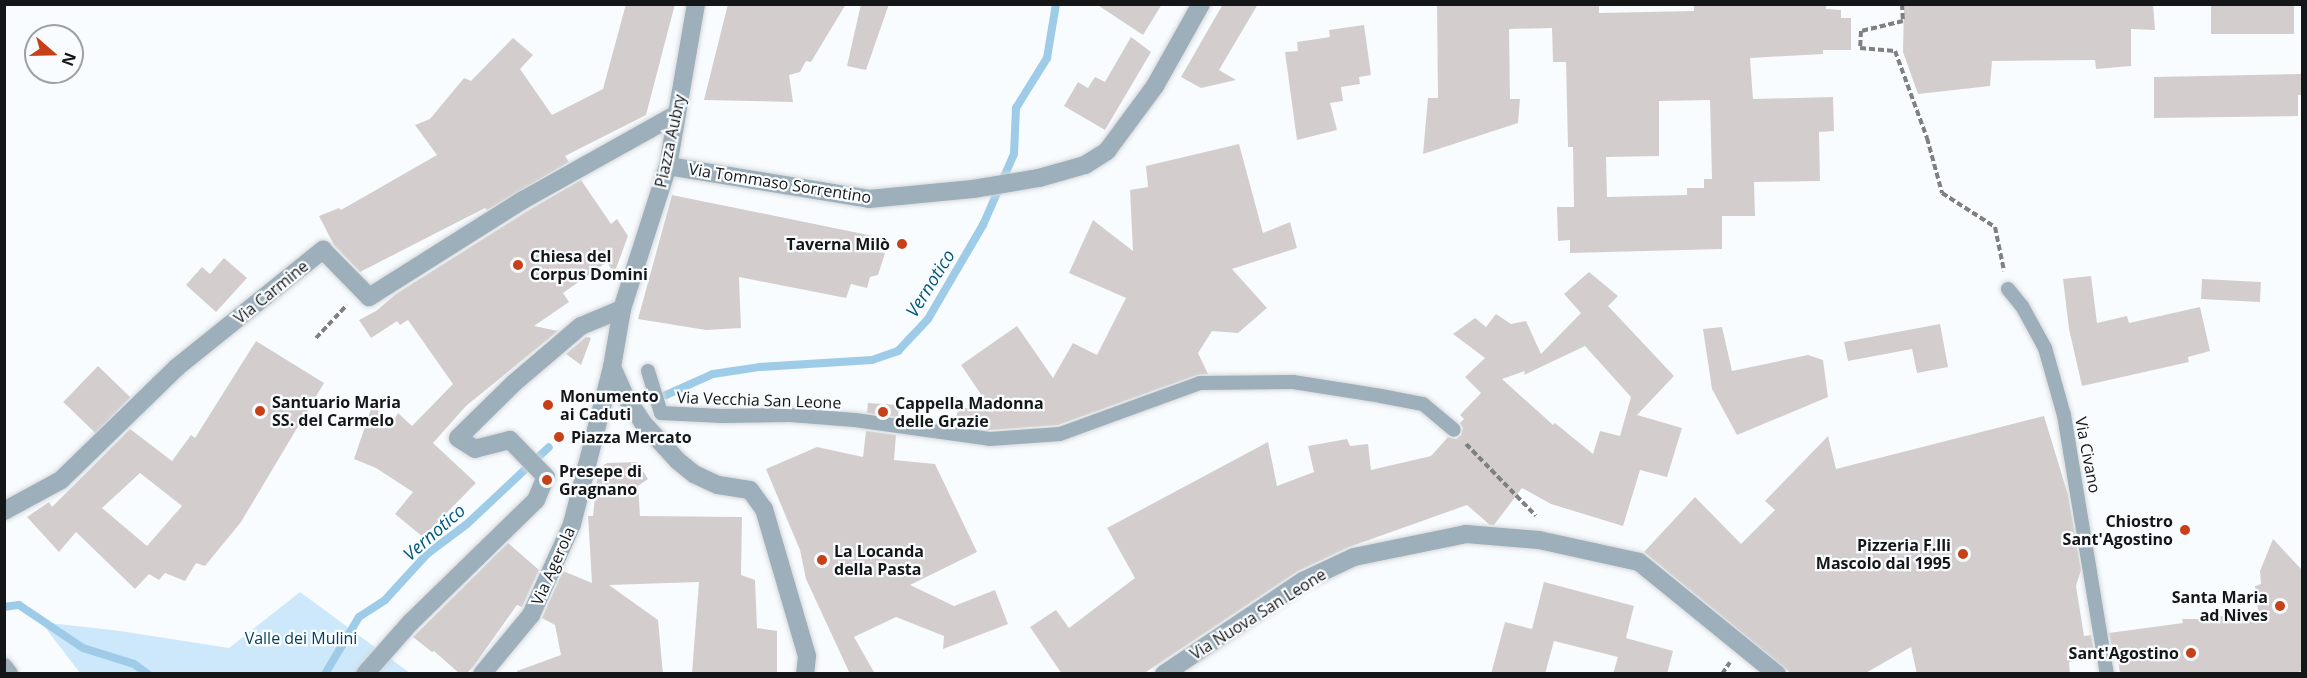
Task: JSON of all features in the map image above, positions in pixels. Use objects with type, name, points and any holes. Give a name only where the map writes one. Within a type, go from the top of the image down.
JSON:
[{"type":"street","name":"Piazza Aubry","points":[[622,309],[668,166],[696,4]]},
{"type":"street","name":"Via Tommaso Sorrentino","points":[[668,166],[869,199],[973,189],[1039,178],[1085,165],[1107,151],[1155,86],[1201,4]]},
{"type":"street","points":[[361,289],[369,297],[523,200],[677,114]]},
{"type":"street","name":"Via Carmine","points":[[4,511],[61,480],[176,368],[322,250],[361,289]]},
{"type":"street","points":[[622,309],[612,367],[625,396],[644,424],[694,474],[718,485],[750,490],[764,509],[807,656],[804,674]]},
{"type":"street","points":[[365,674],[410,623],[536,500],[546,477],[510,440],[475,450],[458,438],[514,383],[581,326],[622,309]]},
{"type":"street","name":"Via Agerola","points":[[482,674],[531,615],[572,524],[612,367]]},
{"type":"street","name":"Via Nuova San Leone","points":[[1164,674],[1303,581],[1354,557],[1466,534],[1539,540],[1639,561],[1777,674]]},
{"type":"street","points":[[4,667],[9,674]]},
{"type":"lane","name":"Via Civano","points":[[2008,289],[2022,306],[2045,348],[2064,415],[2108,674]]},
{"type":"lane","name":"Via Vecchia San Leone","points":[[648,371],[661,413],[722,416],[790,415],[855,420],[990,439],[1060,434],[1200,383],[1293,382],[1392,398],[1423,404],[1454,430]]},
{"type":"path","points":[[1902,4],[1903,21],[1861,31],[1860,48],[1895,51],[1927,138],[1941,193],[1995,227],[2008,289]]},
{"type":"path","points":[[316,338],[361,289]]},
{"type":"path","points":[[1454,430],[1533,515],[1542,517]]},
{"type":"green space","name":"Valle dei Mulini","points":[[300,592],[410,673],[80,673],[41,622],[120,631],[229,648]]},
{"type":"building","points":[[626,4],[675,4],[646,115],[565,156],[569,162],[487,210],[485,208],[360,272],[334,245],[319,216],[339,208],[341,210],[437,155],[415,125],[430,119],[464,78],[471,81],[513,38],[533,55],[520,69],[552,115],[603,89]]},
{"type":"building","points":[[728,4],[846,4],[811,62],[806,61],[800,72],[789,75],[793,102],[704,100]]},
{"type":"building","points":[[861,4],[889,4],[866,70],[847,66]]},
{"type":"building","points":[[1096,4],[1162,4],[1143,35]]},
{"type":"building","points":[[1223,4],[1258,4],[1219,70],[1236,80],[1201,88],[1181,77]]},
{"type":"building","points":[[1437,4],[1599,4],[1599,13],[1694,11],[1694,4],[1826,4],[1826,9],[1841,10],[1841,18],[1851,18],[1851,50],[1823,50],[1823,54],[1750,58],[1753,99],[1833,97],[1834,131],[1819,132],[1820,181],[1754,182],[1755,216],[1722,216],[1722,249],[1570,253],[1570,240],[1558,241],[1557,207],[1574,207],[1573,147],[1568,147],[1566,62],[1553,62],[1552,28],[1509,29],[1510,99],[1520,99],[1518,123],[1423,154],[1428,98],[1438,98]],"holes":[[[1710,100],[1712,179],[1704,179],[1704,188],[1687,188],[1687,195],[1607,197],[1606,157],[1659,156],[1659,101]]]},
{"type":"building","points":[[1904,4],[2153,4],[2155,30],[2131,29],[2131,66],[2096,69],[2095,60],[1992,61],[1990,86],[1918,94],[1903,52]]},
{"type":"building","points":[[2211,4],[2294,4],[2294,34],[2211,34]]},
{"type":"building","points":[[1364,25],[1371,75],[1359,77],[1360,84],[1341,87],[1343,101],[1330,103],[1337,130],[1297,140],[1285,52],[1298,51],[1297,42],[1330,37],[1329,30]]},
{"type":"building","points":[[1131,37],[1151,52],[1105,130],[1064,106],[1078,82],[1088,88],[1095,77],[1105,82]]},
{"type":"building","points":[[2302,74],[2302,95],[2298,95],[2298,116],[2154,118],[2154,77]]},
{"type":"building","points":[[1239,144],[1263,233],[1290,222],[1297,248],[1232,269],[1267,308],[1238,333],[1212,331],[1198,353],[1208,374],[1197,375],[1058,425],[990,430],[954,425],[959,407],[993,412],[961,365],[1017,326],[1053,378],[1073,343],[1097,355],[1126,298],[1069,273],[1093,220],[1133,251],[1130,190],[1148,187],[1146,166]]},
{"type":"building","points":[[581,180],[611,224],[617,219],[628,236],[614,274],[607,262],[563,293],[569,302],[534,326],[558,331],[466,406],[433,443],[476,483],[423,537],[395,514],[413,492],[376,468],[354,459],[372,406],[393,421],[398,413],[412,426],[453,384],[408,320],[400,325],[397,321],[371,338],[359,320],[529,210]]},
{"type":"building","points":[[672,195],[878,237],[877,252],[885,253],[878,275],[870,277],[867,288],[851,284],[846,298],[739,277],[741,328],[706,330],[638,319]]},
{"type":"building","points":[[224,258],[247,278],[216,312],[186,285],[202,267],[210,274]]},
{"type":"building","points":[[1589,272],[1618,296],[1608,306],[1674,376],[1637,415],[1682,428],[1667,477],[1640,470],[1623,526],[1551,504],[1522,488],[1494,525],[1490,525],[1467,505],[1349,547],[1298,571],[1143,674],[1062,674],[1030,627],[1056,610],[1069,628],[1135,578],[1107,528],[1268,442],[1277,486],[1314,472],[1308,446],[1347,439],[1350,446],[1368,444],[1371,470],[1431,456],[1448,437],[1456,439],[1461,435],[1463,428],[1460,423],[1464,419],[1460,415],[1481,393],[1465,377],[1485,358],[1453,334],[1475,318],[1486,327],[1496,314],[1511,324],[1526,321],[1541,354],[1581,313],[1564,294]],"holes":[[[1585,346],[1631,397],[1620,436],[1600,431],[1593,454],[1555,423],[1553,425],[1502,379],[1525,371],[1524,375]]]},
{"type":"building","points":[[2091,276],[2097,323],[2127,316],[2129,323],[2200,307],[2210,351],[2188,357],[2189,362],[2082,386],[2069,329],[2063,279]]},
{"type":"building","points":[[2202,279],[2261,282],[2260,302],[2201,299]]},
{"type":"building","points":[[1940,324],[1948,367],[1917,373],[1912,349],[1848,361],[1844,342]]},
{"type":"building","points":[[1722,327],[1732,371],[1808,355],[1823,360],[1828,397],[1737,435],[1712,389],[1703,329]]},
{"type":"building","points":[[586,337],[591,338],[581,365],[566,354]]},
{"type":"building","points":[[256,341],[324,383],[241,522],[205,566],[196,563],[185,581],[165,573],[159,580],[149,574],[135,589],[76,532],[59,552],[27,517],[49,502],[52,507],[130,429],[172,461],[191,435],[195,438]],"holes":[[[140,473],[182,506],[147,546],[102,508]]]},
{"type":"building","points":[[98,366],[130,397],[96,433],[63,402]]},
{"type":"building","name":"Cappella Madonna delle Grazie","points":[[868,403],[899,405],[898,417],[867,413]]},
{"type":"building","points":[[2044,416],[2068,495],[2081,570],[2076,586],[2084,636],[2091,635],[2095,657],[2069,662],[2070,674],[1917,674],[1911,647],[1864,674],[1792,674],[1644,552],[1695,497],[1741,544],[1775,510],[1765,501],[1828,436],[1836,469]]},
{"type":"building","points":[[866,431],[896,435],[894,460],[935,464],[977,552],[910,585],[954,606],[995,590],[1008,624],[943,649],[944,636],[896,617],[854,637],[875,674],[850,674],[806,579],[800,550],[766,469],[817,447],[863,457]]},
{"type":"building","points":[[637,462],[648,479],[638,486],[640,516],[742,517],[741,575],[755,580],[757,628],[777,631],[777,674],[692,673],[699,582],[609,585],[658,620],[663,674],[517,674],[517,671],[561,655],[555,625],[542,618],[563,571],[592,583],[588,516],[593,516],[598,469],[607,463]]},
{"type":"building","points":[[2273,539],[2302,570],[2302,671],[2287,674],[2120,674],[2117,653],[2113,653],[2109,633],[2183,623],[2182,619],[2200,619],[2258,611],[2255,586],[2261,584],[2260,571]]},
{"type":"building","points":[[508,543],[539,570],[522,607],[517,605],[473,667],[466,674],[460,674],[434,651],[432,652],[413,637]]},
{"type":"building","points":[[1544,582],[1634,606],[1626,638],[1673,651],[1667,674],[1613,674],[1618,657],[1554,641],[1545,674],[1491,674],[1505,622],[1532,629]]},
{"type":"waterway","name":"Vernotico","points":[[666,395],[713,374],[760,367],[872,360],[898,351],[928,319],[983,225],[1014,154],[1016,108],[1047,58],[1056,4]]},
{"type":"waterway","name":"Vernotico","points":[[325,674],[359,617],[385,600],[427,554],[467,524],[549,447]]},
{"type":"waterway","points":[[4,607],[19,605],[83,648],[134,664],[148,674]]},
{"type":"place","name":"Taverna Milò","points":[[902,244]]},
{"type":"place","name":"Chiesa del Corpus Domini","points":[[518,265]]},
{"type":"place","name":"Monumento ai Caduti","points":[[548,405]]},
{"type":"place","name":"Santuario Maria SS. del Carmelo","points":[[260,411]]},
{"type":"place","name":"Cappella Madonna delle Grazie","points":[[883,412]]},
{"type":"place","name":"Piazza Mercato","points":[[559,437]]},
{"type":"place","name":"Presepe di Gragnano","points":[[547,480]]},
{"type":"place","name":"Chiostro Sant'Agostino","points":[[2185,530]]},
{"type":"place","name":"Pizzeria F.lli Mascolo dal 1995","points":[[1963,554]]},
{"type":"place","name":"La Locanda della Pasta","points":[[822,560]]},
{"type":"place","name":"Santa Maria ad Nives","points":[[2280,606]]},
{"type":"place","name":"Sant'Agostino","points":[[2191,653]]}]
